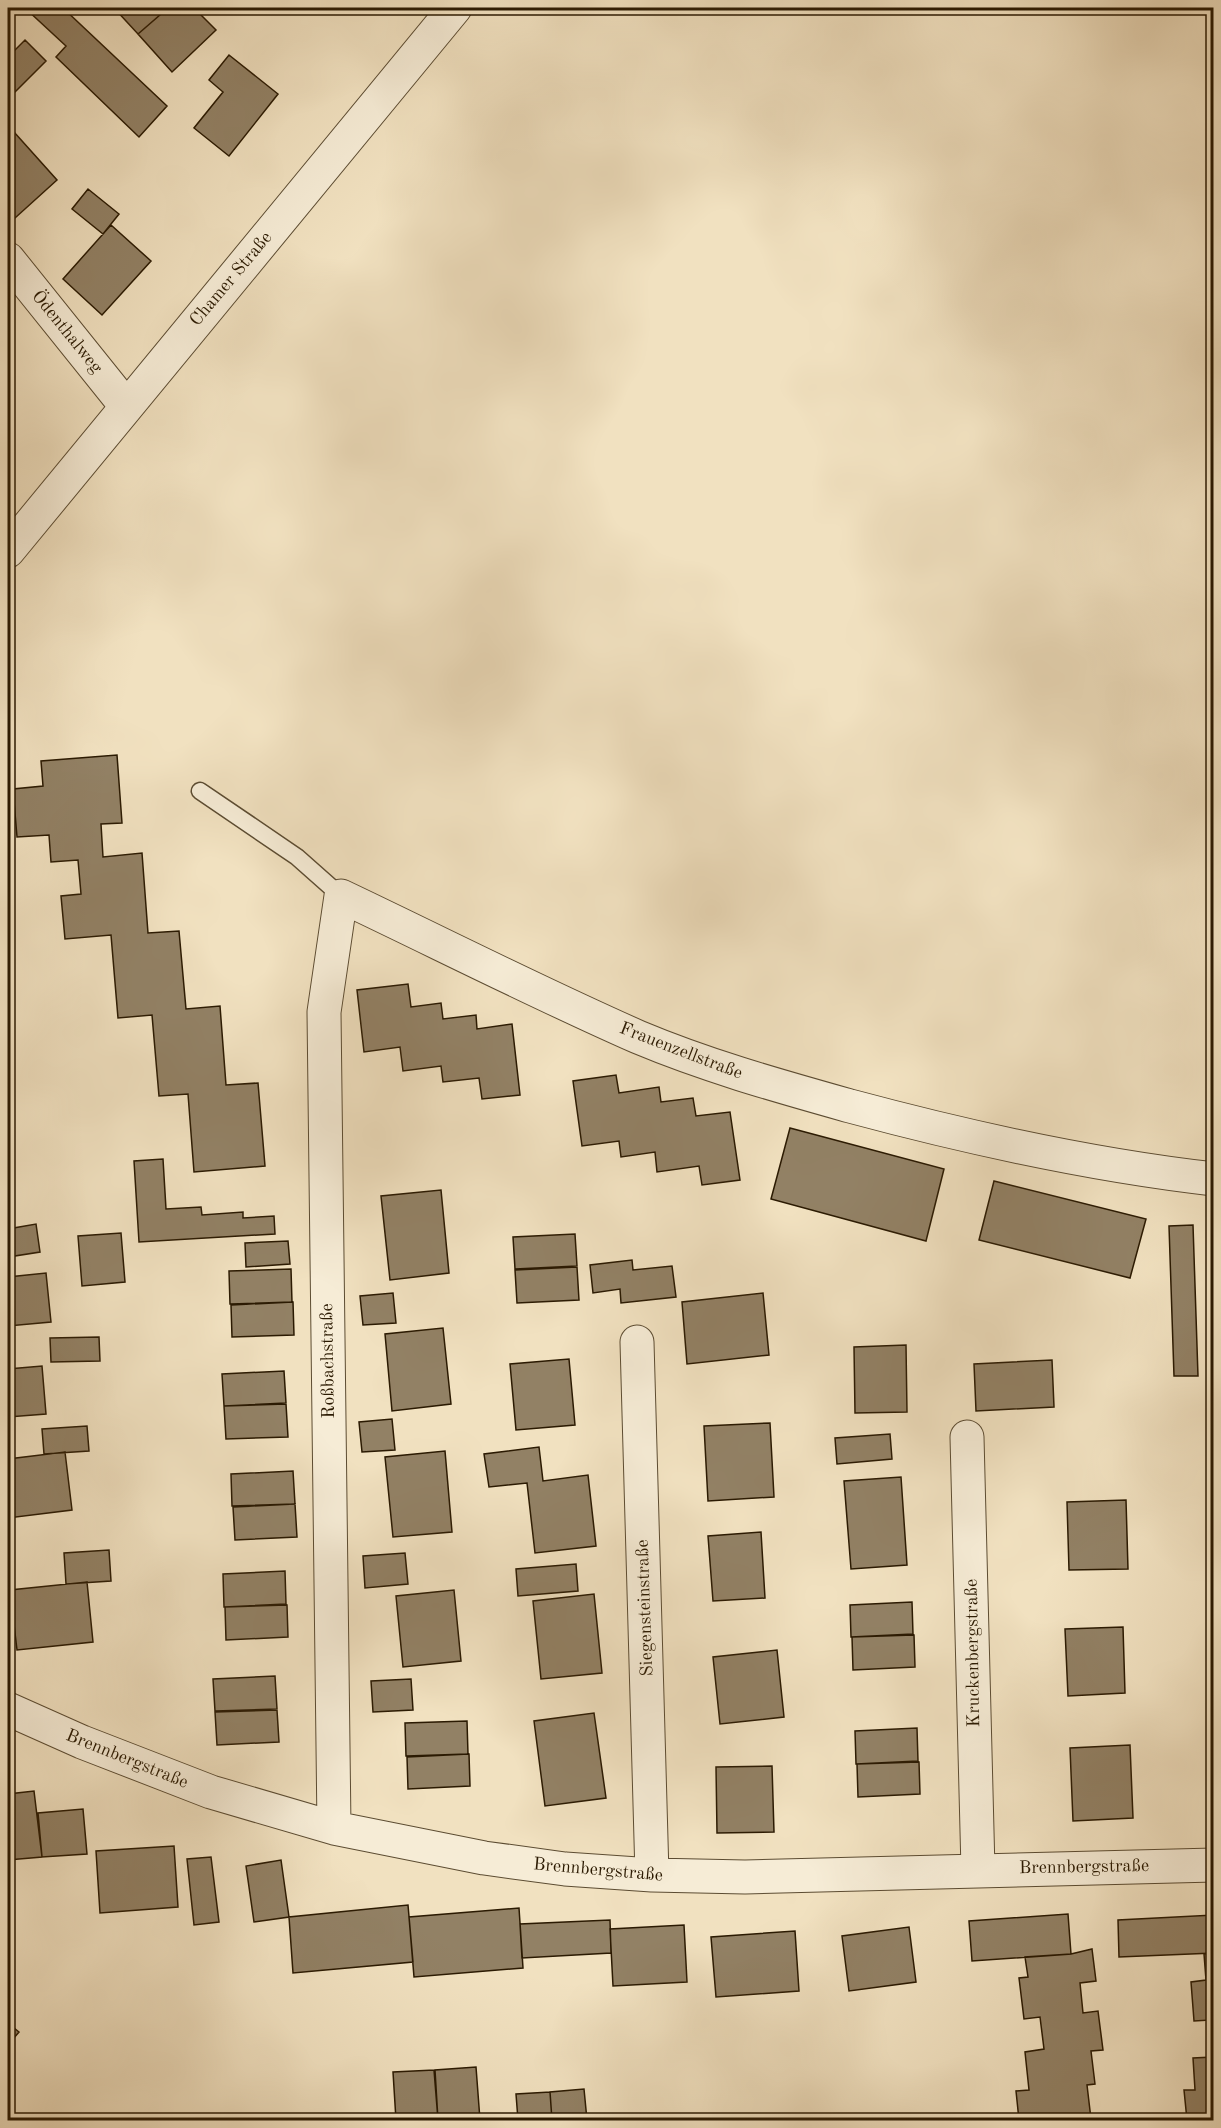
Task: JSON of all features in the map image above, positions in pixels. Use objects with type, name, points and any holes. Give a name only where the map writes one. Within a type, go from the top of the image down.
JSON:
[{"type":"street","name":"Chamer Straße","points":[[8,551],[455,8]]},
{"type":"street","name":"Ödenthalweg","points":[[8,258],[126,406]]},
{"type":"street","name":"Frauenzellstraße","points":[[341,896],[640,1037],[753,1079],[927,1127],[1022,1148],[1152,1172],[1214,1179]]},
{"type":"street","name":"Roßbachstraße","points":[[334,1828],[324,1012],[341,896]]},
{"type":"street","name":"Siegensteinstraße","points":[[637,1342],[652,1875]]},
{"type":"street","name":"Kruckenbergstraße","points":[[967,1437],[978,1870]]},
{"type":"street","name":"Brennbergstraße","points":[[8,1709],[82,1742],[211,1792],[334,1828],[484,1858],[565,1869],[652,1875],[745,1877],[1214,1864]]},
{"type":"lane","name":"Frauenzellstraße","points":[[200,791],[297,857],[341,896]]},
{"type":"building","points":[[25,8],[63,8],[167,106],[139,137],[56,57],[66,46]]},
{"type":"building","points":[[114,8],[168,8],[138,34]]},
{"type":"building","points":[[168,8],[194,8],[216,30],[172,72],[138,34]]},
{"type":"building","points":[[25,40],[46,61],[11,96],[8,93],[8,57]]},
{"type":"building","points":[[229,55],[278,94],[229,156],[194,128],[223,92],[209,80]]},
{"type":"building","points":[[14,132],[57,180],[15,218],[8,210],[8,138]]},
{"type":"building","points":[[88,189],[119,214],[103,234],[72,209]]},
{"type":"building","points":[[111,225],[151,261],[102,315],[63,279]]},
{"type":"building","points":[[117,755],[122,823],[101,824],[103,857],[142,853],[148,933],[179,931],[186,1009],[220,1006],[226,1085],[258,1083],[265,1166],[194,1172],[188,1094],[159,1096],[152,1015],[118,1018],[111,935],[65,939],[61,896],[81,894],[78,860],[51,862],[49,835],[17,837],[13,789],[43,786],[41,761]]},
{"type":"building","points":[[408,984],[411,1007],[441,1003],[443,1019],[476,1015],[477,1029],[512,1024],[520,1095],[482,1099],[479,1078],[443,1082],[441,1066],[403,1071],[400,1047],[364,1052],[357,990]]},
{"type":"building","points":[[616,1075],[619,1093],[659,1087],[661,1102],[693,1098],[696,1116],[730,1112],[740,1180],[702,1185],[699,1166],[657,1172],[655,1152],[621,1157],[619,1141],[582,1146],[573,1081]]},
{"type":"building","points":[[790,1128],[944,1169],[926,1241],[771,1199]]},
{"type":"building","points":[[163,1159],[166,1209],[201,1207],[202,1215],[243,1212],[243,1218],[274,1216],[275,1234],[139,1242],[134,1161]]},
{"type":"building","points":[[994,1181],[1146,1219],[1130,1278],[979,1240]]},
{"type":"building","points":[[441,1190],[449,1273],[390,1280],[381,1196]]},
{"type":"building","points":[[36,1224],[40,1252],[8,1257],[8,1229]]},
{"type":"building","points":[[1193,1225],[1198,1376],[1174,1376],[1169,1226]]},
{"type":"building","points":[[121,1233],[125,1282],[82,1286],[78,1236]]},
{"type":"building","points":[[575,1234],[577,1266],[515,1269],[513,1237]]},
{"type":"building","points":[[288,1241],[290,1264],[246,1267],[245,1243]]},
{"type":"building","points":[[632,1260],[633,1270],[672,1266],[676,1297],[621,1303],[620,1289],[593,1293],[590,1265]]},
{"type":"building","points":[[577,1267],[579,1300],[517,1303],[515,1270]]},
{"type":"building","points":[[291,1269],[292,1302],[230,1304],[229,1271]]},
{"type":"building","points":[[46,1273],[51,1322],[8,1326],[8,1277]]},
{"type":"building","points":[[393,1293],[396,1323],[363,1325],[360,1296]]},
{"type":"building","points":[[763,1293],[769,1355],[687,1364],[682,1302]]},
{"type":"building","points":[[293,1302],[294,1335],[232,1337],[231,1305]]},
{"type":"building","points":[[443,1328],[451,1404],[392,1411],[385,1334]]},
{"type":"building","points":[[99,1337],[100,1361],[51,1362],[50,1338]]},
{"type":"building","points":[[906,1345],[907,1412],[855,1413],[854,1347]]},
{"type":"building","points":[[569,1359],[575,1425],[516,1430],[510,1364]]},
{"type":"building","points":[[1052,1360],[1054,1407],[976,1411],[974,1364]]},
{"type":"building","points":[[42,1366],[46,1414],[8,1417],[8,1369]]},
{"type":"building","points":[[284,1371],[286,1403],[224,1406],[222,1374]]},
{"type":"building","points":[[286,1404],[288,1437],[226,1439],[224,1406]]},
{"type":"building","points":[[392,1419],[395,1450],[362,1452],[359,1422]]},
{"type":"building","points":[[770,1423],[774,1497],[708,1501],[704,1426]]},
{"type":"building","points":[[87,1426],[89,1451],[44,1454],[42,1429]]},
{"type":"building","points":[[890,1434],[892,1459],[837,1464],[835,1438]]},
{"type":"building","points":[[539,1447],[543,1481],[588,1475],[596,1546],[535,1553],[527,1483],[489,1487],[484,1454]]},
{"type":"building","points":[[445,1451],[452,1532],[393,1537],[385,1457]]},
{"type":"building","points":[[65,1452],[72,1510],[8,1518],[8,1459]]},
{"type":"building","points":[[293,1471],[295,1504],[232,1506],[231,1474]]},
{"type":"building","points":[[901,1477],[907,1565],[851,1569],[844,1481]]},
{"type":"building","points":[[1126,1500],[1128,1569],[1069,1570],[1067,1502]]},
{"type":"building","points":[[295,1504],[297,1537],[235,1540],[233,1507]]},
{"type":"building","points":[[761,1532],[765,1598],[713,1601],[708,1536]]},
{"type":"building","points":[[109,1550],[111,1581],[66,1584],[64,1553]]},
{"type":"building","points":[[405,1553],[408,1584],[365,1588],[363,1556]]},
{"type":"building","points":[[576,1564],[578,1591],[518,1596],[516,1569]]},
{"type":"building","points":[[285,1571],[286,1604],[224,1607],[223,1574]]},
{"type":"building","points":[[87,1582],[93,1642],[17,1650],[10,1590]]},
{"type":"building","points":[[454,1590],[461,1661],[403,1667],[396,1596]]},
{"type":"building","points":[[594,1594],[602,1673],[541,1679],[533,1601]]},
{"type":"building","points":[[912,1602],[913,1634],[851,1637],[850,1605]]},
{"type":"building","points":[[287,1605],[288,1637],[226,1640],[225,1607]]},
{"type":"building","points":[[1123,1627],[1125,1693],[1068,1696],[1065,1629]]},
{"type":"building","points":[[914,1635],[915,1667],[853,1670],[852,1637]]},
{"type":"building","points":[[777,1650],[784,1717],[720,1724],[713,1657]]},
{"type":"building","points":[[275,1676],[277,1709],[215,1711],[213,1679]]},
{"type":"building","points":[[411,1679],[413,1710],[373,1712],[371,1681]]},
{"type":"building","points":[[277,1710],[279,1742],[217,1745],[215,1712]]},
{"type":"building","points":[[594,1713],[606,1798],[545,1806],[534,1721]]},
{"type":"building","points":[[467,1721],[468,1754],[406,1756],[405,1723]]},
{"type":"building","points":[[917,1728],[918,1761],[856,1764],[855,1731]]},
{"type":"building","points":[[1210,1744],[1214,1744],[1214,1820]]},
{"type":"building","points":[[1130,1745],[1133,1818],[1073,1821],[1070,1748]]},
{"type":"building","points":[[469,1754],[470,1786],[408,1789],[407,1757]]},
{"type":"building","points":[[919,1762],[920,1794],[858,1797],[857,1764]]},
{"type":"building","points":[[772,1766],[774,1832],[717,1833],[716,1767]]},
{"type":"building","points":[[34,1791],[42,1857],[8,1860],[8,1794]]},
{"type":"building","points":[[83,1809],[87,1854],[42,1857],[38,1813]]},
{"type":"building","points":[[174,1846],[178,1907],[100,1913],[96,1851]]},
{"type":"building","points":[[211,1857],[219,1922],[194,1925],[187,1859]]},
{"type":"building","points":[[281,1860],[289,1917],[254,1922],[246,1866]]},
{"type":"building","points":[[408,1905],[413,1962],[293,1973],[289,1917]]},
{"type":"building","points":[[519,1908],[523,1968],[414,1977],[409,1917]]},
{"type":"building","points":[[1068,1914],[1071,1954],[972,1961],[969,1921]]},
{"type":"building","points":[[1214,1915],[1214,1953],[1119,1957],[1118,1920]]},
{"type":"building","points":[[610,1920],[611,1953],[522,1958],[520,1924]]},
{"type":"building","points":[[684,1925],[687,1982],[613,1986],[610,1929]]},
{"type":"building","points":[[909,1927],[916,1982],[849,1991],[842,1936]]},
{"type":"building","points":[[795,1931],[799,1991],[716,1997],[711,1937]]},
{"type":"building","points":[[1092,1949],[1096,1981],[1080,1983],[1083,2013],[1098,2011],[1103,2050],[1091,2051],[1095,2084],[1087,2085],[1091,2119],[1019,2120],[1016,2091],[1029,2090],[1025,2052],[1044,2049],[1040,2017],[1024,2019],[1019,1978],[1028,1977],[1025,1957],[1071,1954]]},
{"type":"building","points":[[1214,1953],[1214,2120],[1187,2120],[1184,2090],[1195,2090],[1193,2058],[1213,2057],[1210,2020],[1194,2021],[1191,1982],[1206,1980],[1204,1954]]},
{"type":"building","points":[[8,2023],[19,2032],[8,2045]]},
{"type":"building","points":[[476,2067],[480,2120],[438,2120],[435,2070]]},
{"type":"building","points":[[434,2070],[438,2120],[396,2120],[393,2072]]},
{"type":"building","points":[[584,2089],[587,2120],[552,2120],[550,2092]]},
{"type":"building","points":[[550,2092],[552,2120],[518,2120],[516,2094]]}]
